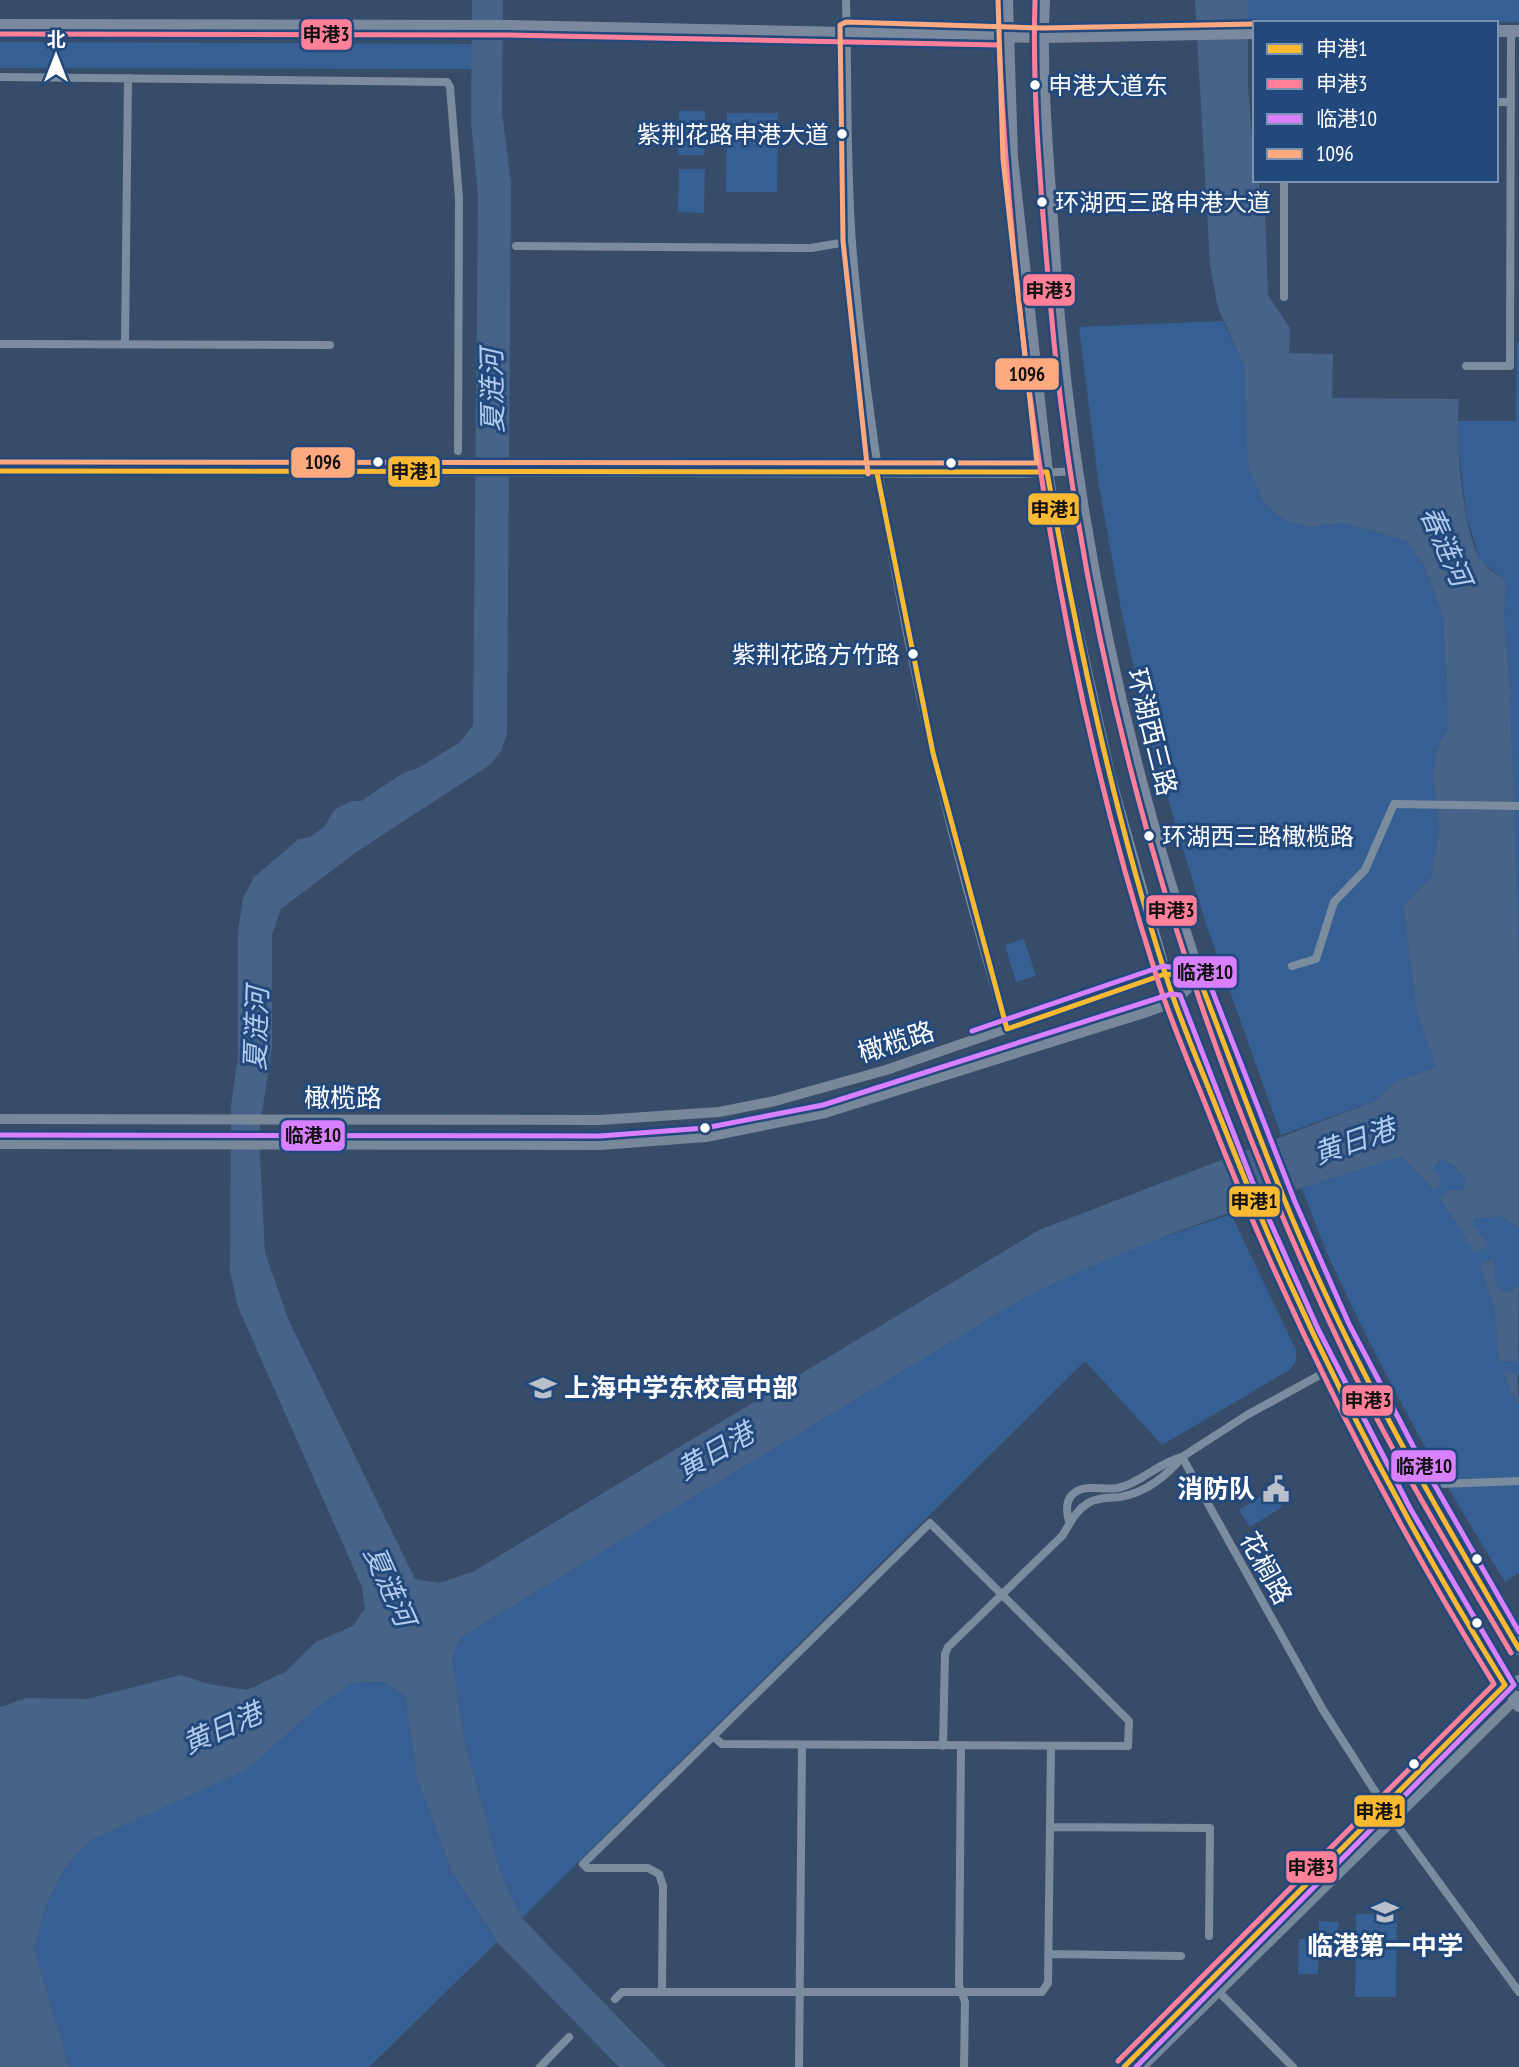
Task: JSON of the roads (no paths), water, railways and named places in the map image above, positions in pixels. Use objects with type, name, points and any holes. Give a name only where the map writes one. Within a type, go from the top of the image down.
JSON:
[{"type":"main road","name":"环湖西三路","points":[[1007,0],[1012,158],[1047,472],[1104,754],[1165,974],[1255,1210],[1329,1370],[1421,1548],[1505,1685],[1518,1701]]},
{"type":"main road","name":"环湖西三路","points":[[1044,0],[1042,37],[1056,287],[1077,471],[1112,663],[1148,809],[1199,978],[1260,1139],[1318,1278],[1398,1441],[1519,1649]]},
{"type":"main road","points":[[0,25],[507,26],[1042,37],[1253,33]]},
{"type":"main road","name":"橄榄路","points":[[0,1119],[600,1120],[719,1112],[821,1090],[1165,974],[1199,978]]},
{"type":"main road","name":"橄榄路","points":[[0,1143],[600,1145],[706,1137],[825,1112],[1174,1002],[1199,978]]},
{"type":"main road","points":[[1124,2067],[1505,1685],[1519,1680]]},
{"type":"main road","points":[[1142,2067],[1518,1701]]},
{"type":"street","points":[[846,0],[852,241],[877,473],[901,615],[924,721],[949,826],[1007,1029]]},
{"type":"street","points":[[1466,366],[1510,366],[1511,102],[1515,31]]},
{"type":"street","points":[[0,77],[447,82],[450,87],[459,198],[457,451]]},
{"type":"street","points":[[125,344],[128,78]]},
{"type":"street","points":[[1498,102],[1511,102]]},
{"type":"street","points":[[1284,182],[1284,297]]},
{"type":"street","points":[[516,246],[811,248],[852,241]]},
{"type":"street","points":[[0,344],[330,345]]},
{"type":"street","points":[[0,471],[1077,471]]},
{"type":"street","points":[[1292,966],[1316,959],[1334,902],[1365,870],[1394,804],[1519,806]]},
{"type":"street","points":[[1069,1522],[1068,1502],[1081,1489],[1124,1486],[1163,1462],[1182,1457],[1247,1415],[1329,1370]]},
{"type":"street","points":[[943,1746],[945,1654],[1062,1536],[1069,1522],[1091,1501],[1131,1495],[1168,1475],[1182,1457]]},
{"type":"street","name":"花榈路","points":[[1182,1457],[1304,1678],[1385,1807],[1519,1992]]},
{"type":"street","points":[[1440,1483],[1519,1481]]},
{"type":"street","points":[[662,1992],[663,1886],[659,1874],[648,1868],[587,1868],[583,1864],[930,1523],[1129,1721],[1128,1746],[722,1744],[714,1737]]},
{"type":"street","points":[[799,2067],[802,1745]]},
{"type":"street","points":[[961,1746],[958,1985],[965,2002],[964,2067]]},
{"type":"street","points":[[615,1999],[622,1992],[1042,1992],[1048,1983],[1051,1746]]},
{"type":"street","points":[[1050,1827],[1210,1828],[1209,1937]]},
{"type":"street","points":[[1048,1954],[1181,1956]]},
{"type":"street","points":[[1209,1982],[1293,2067]]},
{"type":"street","points":[[540,2067],[569,2037]]},
{"type":"water","points":[[472,0],[503,0],[502,112],[511,183],[507,734],[501,751],[490,765],[358,851],[281,909],[272,934],[272,1047],[259,1132],[265,1253],[289,1321],[415,1579],[440,1583],[474,1571],[1039,1230],[1375,1101],[1395,1082],[1436,1067],[1416,1009],[1403,906],[1431,877],[1439,828],[1433,774],[1437,749],[1448,728],[1443,616],[1423,564],[1408,541],[1343,523],[1308,527],[1285,521],[1263,502],[1248,465],[1244,366],[1218,308],[1210,265],[1195,0],[1248,0],[1248,85],[1253,182],[1258,182],[1265,209],[1268,295],[1290,328],[1289,353],[1333,354],[1332,398],[1459,399],[1459,458],[1469,529],[1481,560],[1506,581],[1504,617],[1510,687],[1519,956],[1519,1227],[1501,1216],[1473,1219],[1474,1227],[1490,1246],[1475,1253],[1441,1199],[1446,1190],[1463,1190],[1466,1180],[1455,1166],[1440,1159],[1433,1169],[1442,1183],[1434,1190],[1402,1156],[1164,1237],[1025,1297],[461,1637],[452,1659],[465,1742],[501,1874],[522,1918],[666,2067],[619,2067],[497,1942],[451,1870],[417,1778],[405,1696],[383,1682],[352,1683],[318,1706],[246,1770],[89,1841],[64,1869],[46,1906],[34,1947],[69,2067],[0,2067],[0,1707],[27,1698],[87,1699],[181,1675],[209,1684],[247,1690],[285,1672],[316,1642],[353,1626],[365,1608],[362,1587],[238,1307],[230,1272],[231,1105],[238,1058],[238,933],[243,898],[254,877],[299,839],[310,837],[324,827],[334,810],[351,801],[361,801],[403,773],[420,767],[460,742],[473,725],[478,195],[471,123]]},
{"type":"water","points":[[1493,1259],[1497,1287],[1507,1293],[1519,1286],[1518,1362],[1499,1361],[1494,1307],[1480,1265]]},
{"type":"water","points":[[1504,1372],[1517,1373],[1519,1404],[1509,1389]]},
{"type":"place","name":"申港大道东","points":[[1035,85]]},
{"type":"place","name":"紫荆花路申港大道","points":[[842,134]]},
{"type":"place","name":"环湖西三路申港大道","points":[[1042,202]]},
{"type":"place","name":"紫荆花路方竹路","points":[[913,654]]},
{"type":"place","name":"环湖西三路橄榄路","points":[[1149,836]]},
{"type":"place","name":"上海中学东校高中部","points":[[543,1388]]},
{"type":"place","name":"消防队","points":[[1276,1489]]},
{"type":"place","name":"临港第一中学","points":[[1385,1912]]},
{"type":"water label","name":"夏涟河","points":[[492,391]]},
{"type":"water label","name":"春涟河","points":[[1446,546]]},
{"type":"water label","name":"夏涟河","points":[[256,1029]]},
{"type":"water label","name":"黄日港","points":[[1354,1141]]},
{"type":"water label","name":"黄日港","points":[[715,1451]]},
{"type":"water label","name":"夏涟河","points":[[390,1586]]},
{"type":"water label","name":"黄日港","points":[[222,1728]]}]
